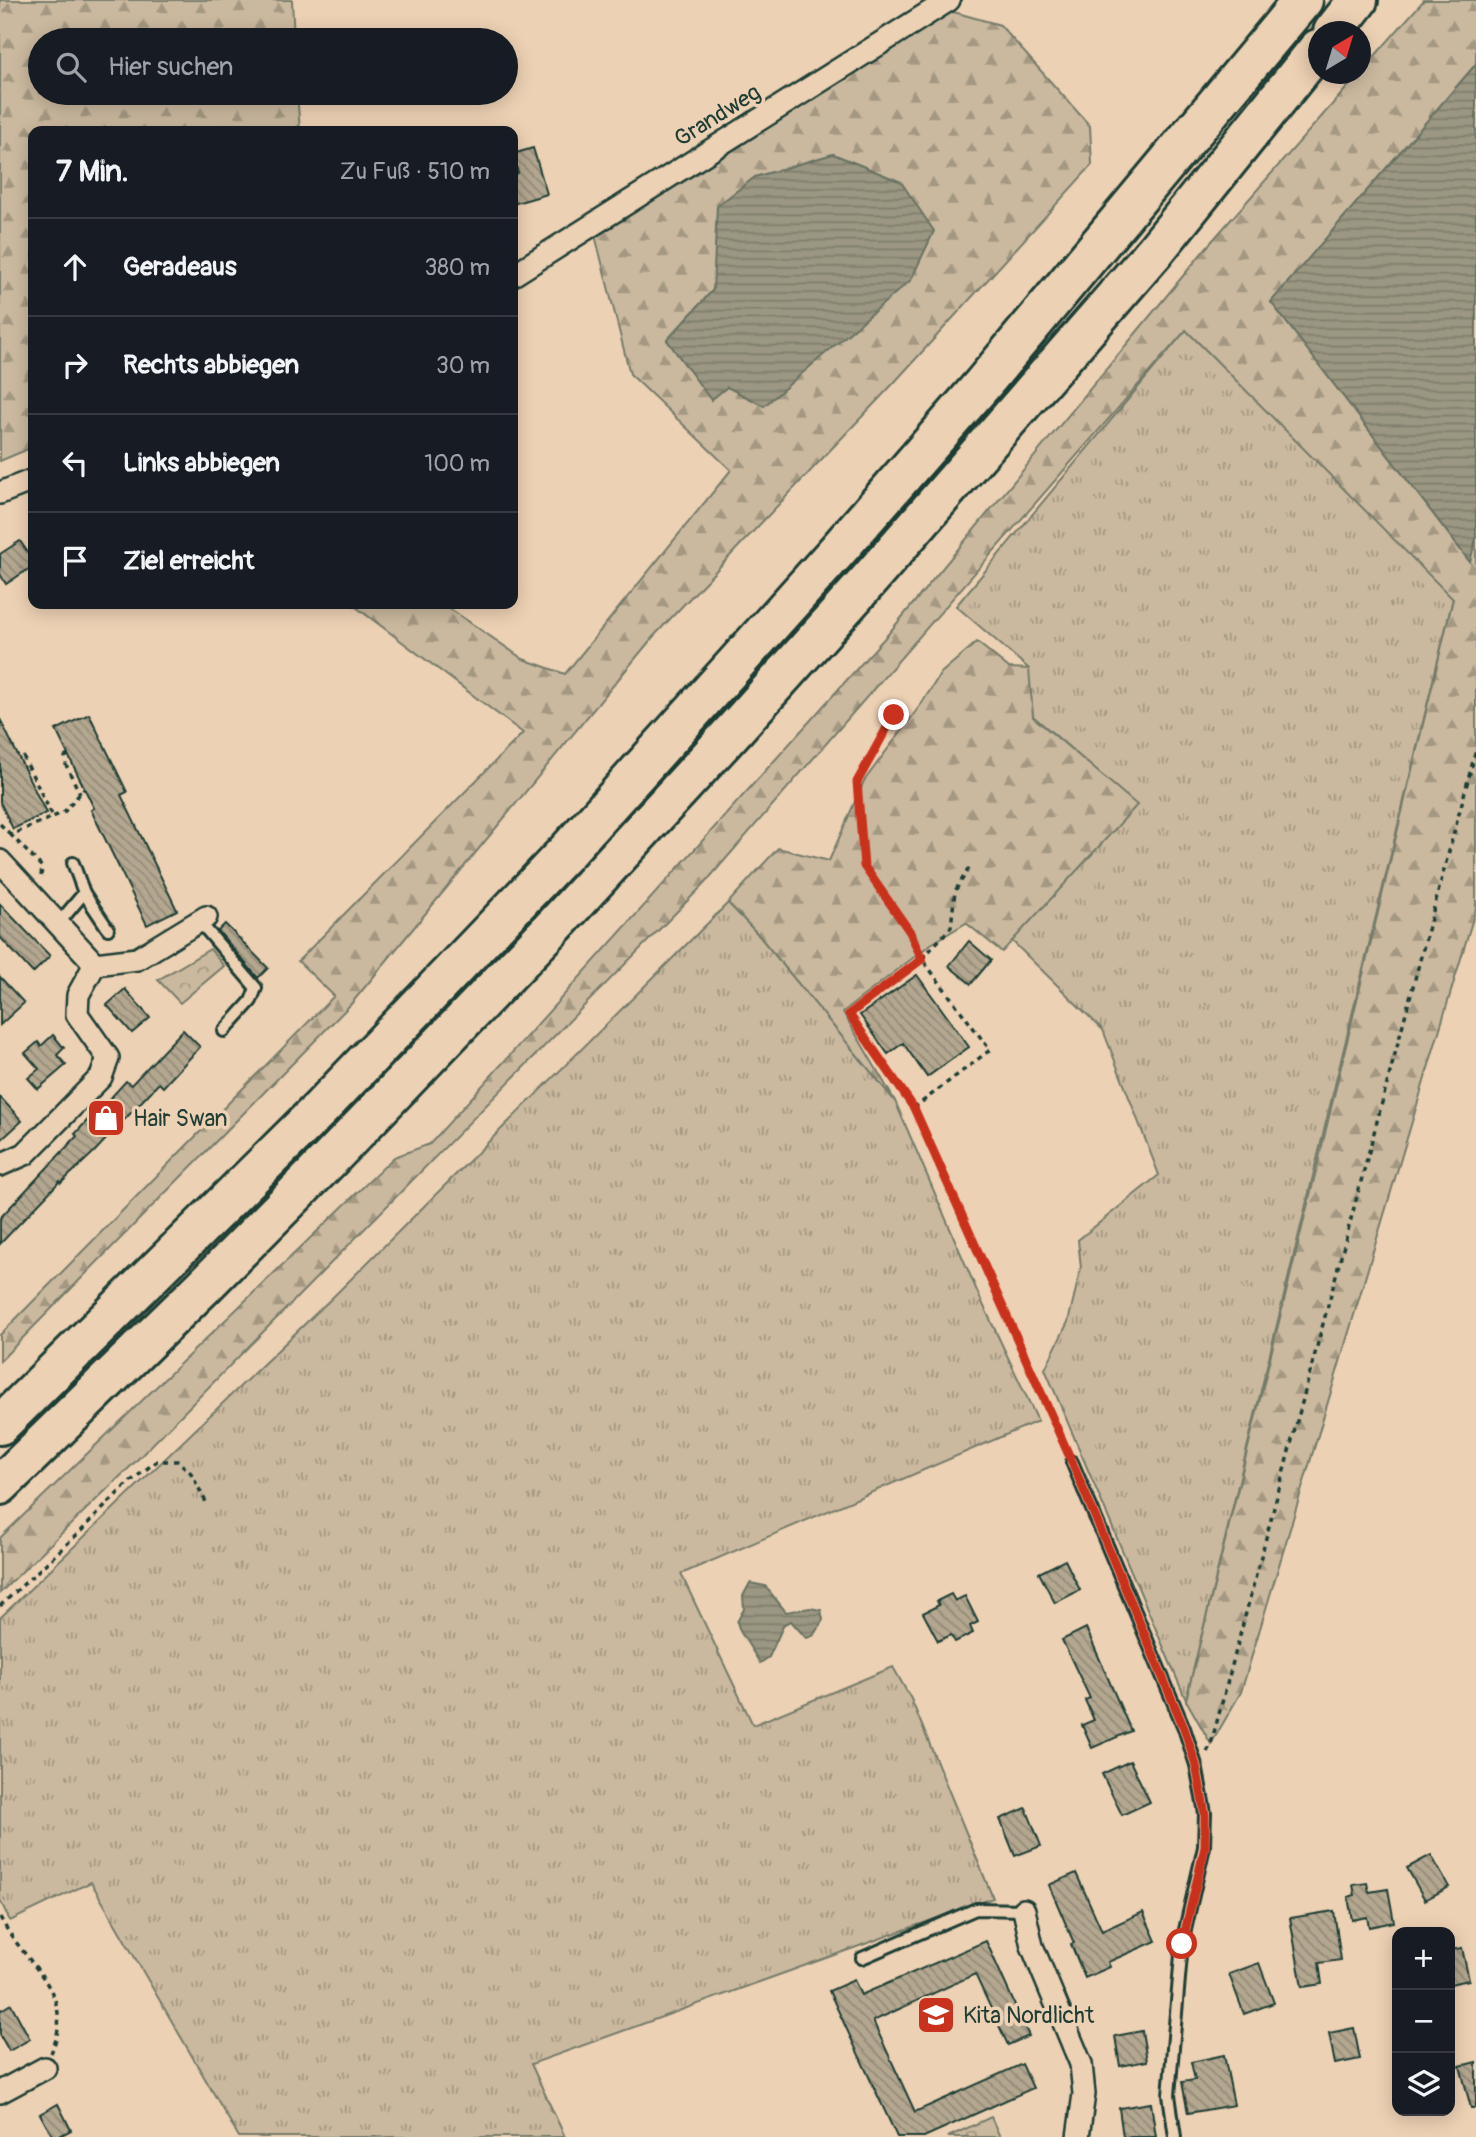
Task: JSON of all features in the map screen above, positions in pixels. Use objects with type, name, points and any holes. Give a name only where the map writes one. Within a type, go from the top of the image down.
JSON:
[{"type":"highway","points":[[0,1425],[320,1109],[569,849],[982,385],[1303,0]]},
{"type":"highway","points":[[1342,21],[1359,0]]},
{"type":"highway","points":[[0,1485],[321,1168],[555,925],[869,581],[1155,251],[1308,61]]},
{"type":"street","name":"Grandweg","points":[[518,272],[949,0]]},
{"type":"street","points":[[0,493],[28,482]]},
{"type":"street","points":[[1,865],[95,964]]},
{"type":"street","points":[[95,964],[138,959],[203,919]]},
{"type":"street","points":[[0,1165],[4,1166],[26,1154],[101,1077],[108,1058],[77,1014],[78,995],[95,964]]},
{"type":"street","points":[[1024,1910],[1032,1946],[1081,2064],[1084,2094],[1078,2137]]},
{"type":"street","points":[[0,2092],[45,2068]]},
{"type":"lane","points":[[73,863],[84,893],[108,929]]},
{"type":"lane","points":[[58,924],[84,893]]},
{"type":"lane","points":[[203,919],[256,988],[251,1001],[224,1031]]},
{"type":"lane","points":[[1072,1462],[1184,1728],[1196,1765],[1205,1814],[1205,1847],[1182,1944],[1168,2095],[1175,2137]]},
{"type":"lane","points":[[862,1958],[976,1909],[1024,1910]]},
{"type":"path","points":[[894,715],[857,782],[864,866],[910,932],[922,959],[990,1050],[914,1108]]},
{"type":"path","points":[[1196,1765],[1211,1745],[1476,750]]},
{"type":"path","points":[[68,755],[65,757],[66,765],[80,794]]},
{"type":"path","points":[[23,756],[53,817]]},
{"type":"path","points":[[11,835],[64,812],[84,789]]},
{"type":"path","points":[[0,824],[42,867],[41,888],[32,896]]},
{"type":"path","points":[[971,865],[955,891],[951,928],[922,959],[849,1014],[914,1108],[1072,1462]]},
{"type":"path","points":[[0,1606],[82,1530],[127,1483],[158,1461],[178,1461],[191,1473],[208,1506]]},
{"type":"path","points":[[0,1917],[7,1931],[47,1984],[59,2008],[60,2026],[45,2068]]},
{"type":"green space","points":[[0,0],[292,0],[293,28],[28,28],[28,105],[298,105],[300,126],[28,126],[28,449],[0,461]]},
{"type":"green space","points":[[1424,0],[1476,0],[1476,64],[1271,302],[1469,561],[1476,538],[1476,908],[1241,1692],[1211,1744],[1186,1700],[1453,599],[1186,330],[704,884],[134,1463],[0,1593],[0,1538],[394,1157],[430,1144],[889,633],[1206,248],[1350,84],[1371,84],[1371,60]]},
{"type":"green space","points":[[950,11],[1000,25],[1090,126],[1092,165],[892,385],[653,637],[351,1004],[0,1361],[0,1335],[334,996],[298,961],[523,733],[359,609],[450,609],[523,659],[565,674],[731,470],[630,374],[595,235]],"holes":[[[833,154],[901,182],[727,387],[711,399],[667,340],[713,290],[755,177]]]},
{"type":"green space","points":[[1186,330],[1453,598],[1186,1700],[1045,1369],[1068,1322],[1081,1268],[1078,1240],[1159,1175],[1103,1030],[1012,941],[1136,805],[1033,716],[1028,668],[956,606]]},
{"type":"green space","points":[[977,642],[1009,668],[1029,669],[1033,717],[1137,805],[1002,952],[966,923],[931,944],[843,1012],[895,1101],[756,932],[728,903],[778,848],[829,861],[864,781],[941,673]]},
{"type":"green space","points":[[728,903],[756,932],[895,1101],[980,1298],[1038,1421],[681,1574],[753,1725],[893,1667],[911,1699],[993,1898],[531,2064],[565,2137],[239,2137],[91,1882],[10,1921],[0,1900],[0,1618],[337,1293]]},
{"type":"green space","points":[[210,949],[224,966],[180,1003],[158,980]]},
{"type":"green space","points":[[991,2117],[1000,2137],[948,2137]]},
{"type":"shaded area","points":[[1476,64],[1476,538],[1470,562],[1271,302]]},
{"type":"shaded area","points":[[833,154],[901,182],[934,231],[911,280],[764,406],[727,387],[711,400],[667,340],[713,290],[717,206],[755,177]]},
{"type":"shaded area","points":[[750,1583],[765,1586],[786,1612],[810,1608],[821,1610],[823,1620],[813,1636],[806,1638],[791,1621],[784,1624],[769,1657],[760,1663],[737,1622],[744,1609],[743,1596]]},
{"type":"building","points":[[533,148],[547,194],[518,203],[518,152]]},
{"type":"building","points":[[20,541],[28,553],[28,569],[6,584],[0,574],[0,554]]},
{"type":"building","points":[[89,714],[127,792],[121,795],[177,910],[147,925],[91,810],[94,808],[56,730]]},
{"type":"building","points":[[0,719],[46,813],[13,829],[0,802]]},
{"type":"building","points":[[0,904],[50,956],[33,973],[0,937]]},
{"type":"building","points":[[225,924],[268,968],[258,978],[218,931]]},
{"type":"building","points":[[969,941],[991,960],[971,984],[949,966]]},
{"type":"building","points":[[917,975],[969,1047],[927,1077],[903,1043],[888,1054],[860,1015]]},
{"type":"building","points":[[0,977],[24,1003],[0,1025]]},
{"type":"building","points":[[125,989],[150,1018],[132,1033],[107,1005]]},
{"type":"building","points":[[183,1030],[200,1047],[163,1087],[159,1083],[94,1152],[61,1183],[60,1181],[0,1244],[0,1218],[77,1136],[75,1134],[94,1113],[95,1115],[126,1081],[131,1085]]},
{"type":"building","points":[[53,1035],[64,1048],[57,1055],[66,1065],[38,1089],[28,1078],[39,1069],[25,1053],[38,1042],[41,1046]]},
{"type":"building","points":[[0,1097],[22,1121],[0,1141]]},
{"type":"building","points":[[1065,1560],[1080,1590],[1055,1603],[1039,1573]]},
{"type":"building","points":[[951,1594],[955,1601],[965,1596],[978,1622],[970,1626],[973,1633],[955,1642],[951,1635],[938,1641],[923,1613],[939,1605],[937,1601]]},
{"type":"building","points":[[1086,1628],[1131,1731],[1092,1748],[1082,1725],[1094,1720],[1085,1700],[1090,1698],[1062,1640]]},
{"type":"building","points":[[1130,1761],[1150,1802],[1122,1815],[1102,1774]]},
{"type":"building","points":[[1026,1808],[1041,1846],[1015,1856],[1000,1819]]},
{"type":"building","points":[[1431,1855],[1449,1887],[1425,1900],[1407,1868]]},
{"type":"building","points":[[1076,1873],[1102,1931],[1143,1912],[1156,1941],[1108,1962],[1110,1967],[1085,1978],[1071,1944],[1074,1943],[1049,1885]]},
{"type":"building","points":[[1367,1883],[1369,1892],[1388,1889],[1394,1922],[1369,1927],[1367,1917],[1352,1920],[1348,1897],[1355,1895],[1353,1885]]},
{"type":"building","points":[[1334,1911],[1341,1960],[1319,1963],[1322,1984],[1302,1987],[1290,1918]]},
{"type":"building","points":[[986,1941],[1029,2036],[1008,2045],[975,1974],[873,2021],[915,2112],[1022,2064],[1033,2088],[924,2137],[897,2137],[829,1991],[854,1980],[861,1995]]},
{"type":"building","points":[[1462,1948],[1469,1980],[1455,1983],[1455,1949]]},
{"type":"building","points":[[1259,1963],[1274,2003],[1244,2014],[1229,1974]]},
{"type":"building","points":[[11,2004],[30,2039],[9,2051],[0,2035],[0,2011]]},
{"type":"building","points":[[1354,2028],[1360,2059],[1335,2064],[1329,2033]]},
{"type":"building","points":[[1142,2031],[1147,2061],[1120,2066],[1115,2036]]},
{"type":"building","points":[[1224,2055],[1234,2105],[1188,2113],[1182,2082],[1195,2080],[1191,2062]]},
{"type":"building","points":[[1476,2062],[1476,2108],[1471,2108],[1460,2066]]},
{"type":"building","points":[[1151,2103],[1156,2137],[1123,2137],[1119,2108]]},
{"type":"building","points":[[58,2104],[71,2130],[53,2137],[40,2114]]},
{"type":"place","name":"Hair Swan","points":[[106,1118]]},
{"type":"place","name":"Kita Nordlicht","points":[[936,2015]]},
{"type":"route","points":[[894,715],[857,782],[864,866],[910,932],[922,959],[849,1014],[914,1108],[1072,1462],[1184,1728],[1196,1765],[1205,1814],[1205,1847],[1182,1944]]}]
